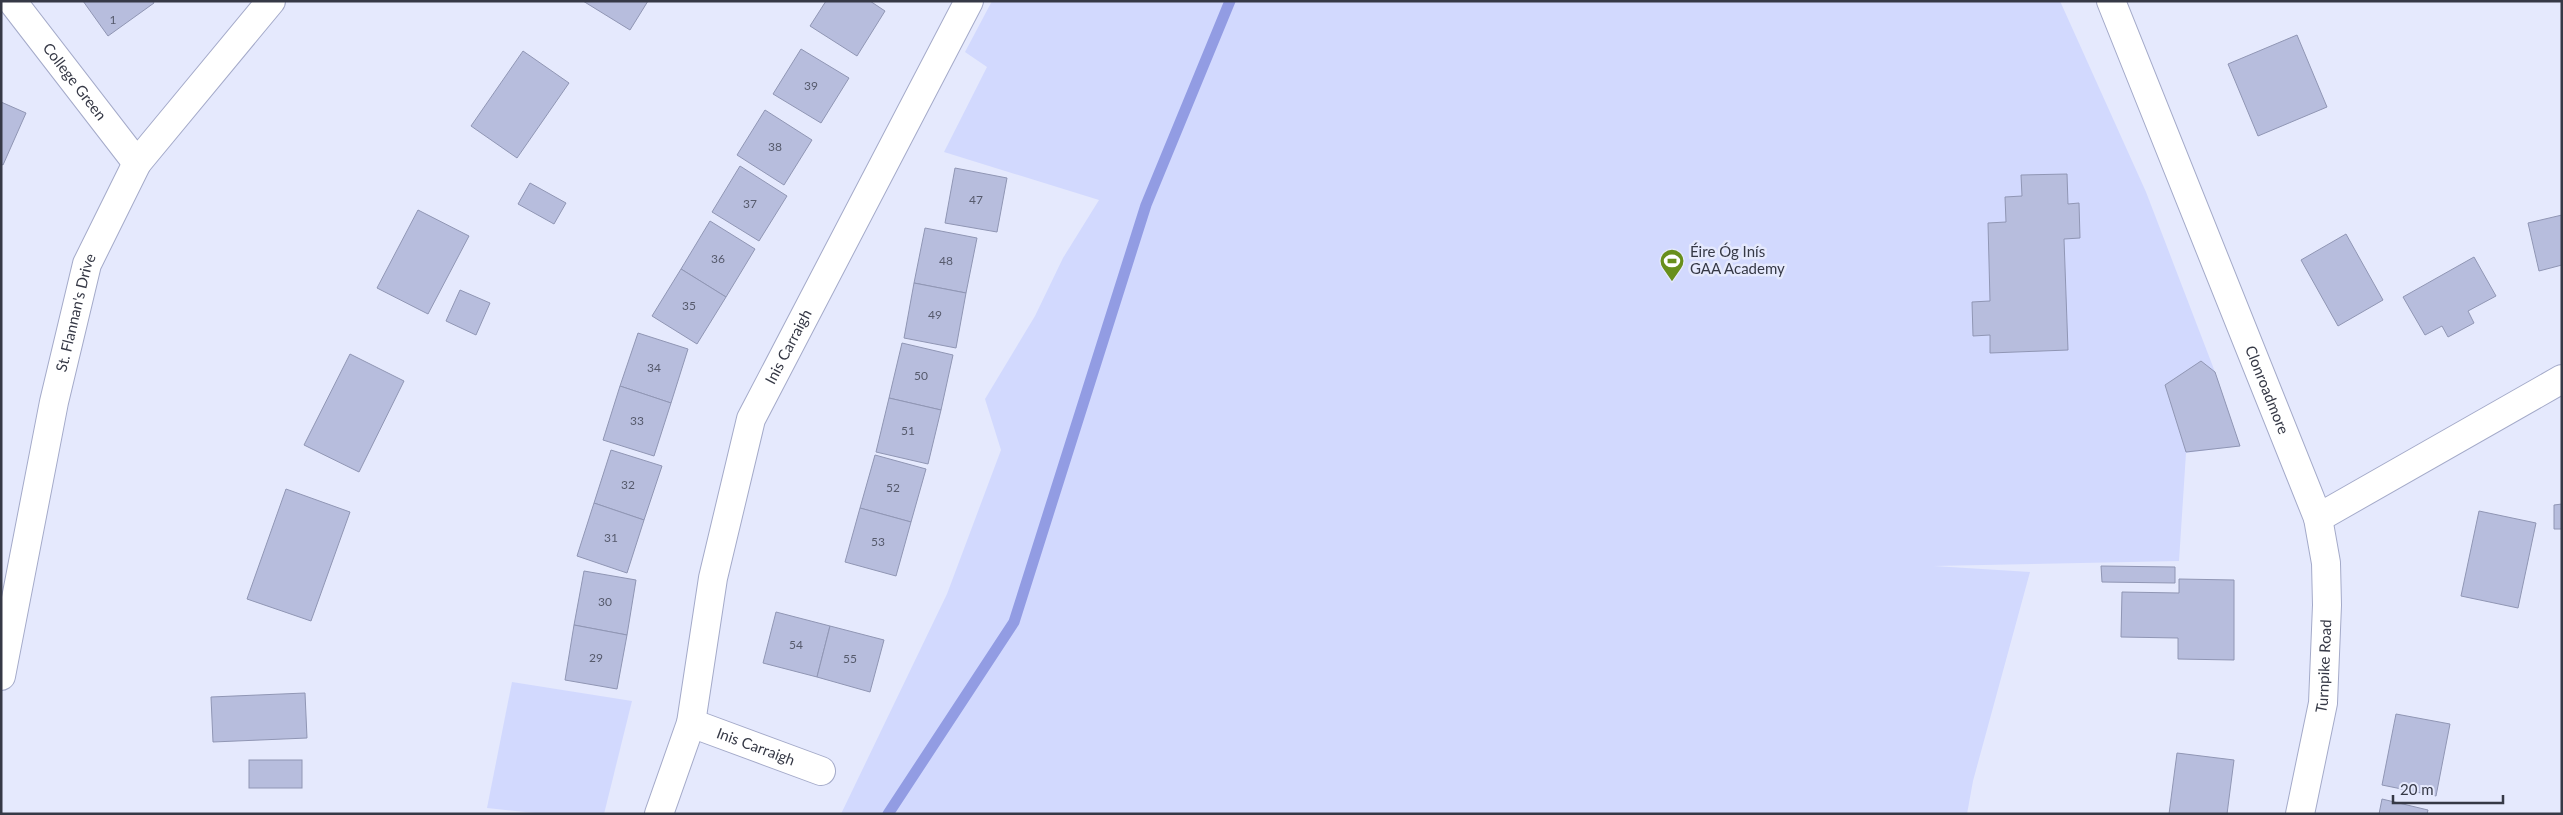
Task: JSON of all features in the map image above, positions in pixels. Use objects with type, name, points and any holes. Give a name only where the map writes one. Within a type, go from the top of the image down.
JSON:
[{"type":"street","name":"College Green","points":[[12,1],[137,163]]},
{"type":"street","name":"St. Flannan's Drive","points":[[1,676],[8,602],[87,264],[137,163],[271,1]]},
{"type":"street","name":"Inis Carraigh","points":[[659,814],[691,723],[713,578],[751,419],[969,1]]},
{"type":"street","name":"Clonroadmore","points":[[2111,1],[2318,518]]},
{"type":"street","points":[[2318,518],[2562,379]]},
{"type":"street","name":"Turnpike Road","points":[[2300,814],[2323,703],[2327,605],[2326,563],[2318,518]]},
{"type":"street","name":"Inis Carraigh","points":[[691,723],[821,771]]},
{"type":"shaded area","name":"Éire Óg Inís GAA Academy","points":[[992,1],[2060,1],[2146,192],[2215,372],[2240,446],[2186,453],[2179,561],[1934,566],[2030,572],[1973,781],[1967,814],[841,814],[947,594],[1001,450],[985,399],[1035,316],[1063,258],[1099,200],[944,152],[987,67],[965,52]]},
{"type":"shaded area","points":[[512,682],[632,701],[604,814],[545,814],[487,808]]},
{"type":"building","points":[[83,1],[153,1],[154,3],[108,36]]},
{"type":"building","points":[[583,1],[648,1],[630,30]]},
{"type":"building","points":[[826,1],[870,1],[885,11],[857,56],[810,26]]},
{"type":"building","points":[[2297,35],[2327,107],[2258,136],[2228,64]]},
{"type":"building","points":[[801,49],[849,78],[821,123],[773,94]]},
{"type":"building","points":[[523,51],[569,83],[517,158],[471,126]]},
{"type":"building","points":[[1,102],[26,113],[3,165],[1,164]]},
{"type":"building","points":[[765,110],[812,140],[784,185],[737,155]]},
{"type":"building","points":[[740,166],[787,196],[759,241],[712,212]]},
{"type":"building","points":[[955,168],[1007,178],[997,232],[945,223]]},
{"type":"building","points":[[2067,174],[2068,204],[2079,203],[2080,238],[2064,239],[2068,350],[1990,353],[1990,335],[1973,336],[1972,302],[1990,301],[1988,223],[2006,222],[2005,197],[2022,196],[2021,175]]},
{"type":"building","points":[[530,183],[566,203],[554,224],[518,204]]},
{"type":"building","points":[[418,210],[469,236],[428,314],[377,288]]},
{"type":"building","points":[[2562,215],[2562,265],[2539,271],[2528,223]]},
{"type":"building","points":[[710,221],[755,249],[726,297],[681,269]]},
{"type":"building","points":[[925,228],[977,238],[966,293],[914,283]]},
{"type":"building","points":[[2346,234],[2383,300],[2338,326],[2301,260]]},
{"type":"building","points":[[2474,257],[2496,296],[2468,311],[2474,323],[2448,337],[2442,326],[2425,335],[2403,297]]},
{"type":"building","points":[[681,269],[726,297],[697,344],[652,316]]},
{"type":"building","points":[[914,283],[966,293],[956,348],[904,338]]},
{"type":"building","points":[[460,290],[490,303],[476,335],[446,321]]},
{"type":"building","points":[[638,333],[688,349],[671,403],[620,386]]},
{"type":"building","points":[[902,343],[953,355],[941,410],[889,398]]},
{"type":"building","points":[[350,354],[404,381],[359,472],[304,445]]},
{"type":"building","points":[[2201,361],[2215,372],[2240,446],[2186,452],[2165,385]]},
{"type":"building","points":[[620,386],[671,403],[654,456],[603,440]]},
{"type":"building","points":[[889,398],[941,410],[928,464],[876,452]]},
{"type":"building","points":[[611,450],[662,466],[644,520],[594,503]]},
{"type":"building","points":[[875,455],[926,469],[911,522],[860,508]]},
{"type":"building","points":[[286,489],[350,512],[311,621],[247,599]]},
{"type":"building","points":[[594,503],[644,520],[627,573],[577,556]]},
{"type":"building","points":[[2562,504],[2562,529],[2554,529],[2554,505]]},
{"type":"building","points":[[860,508],[911,522],[896,576],[845,562]]},
{"type":"building","points":[[2479,511],[2536,523],[2518,608],[2461,596]]},
{"type":"building","points":[[2101,566],[2175,567],[2175,583],[2102,582]]},
{"type":"building","points":[[584,571],[636,580],[627,635],[574,625]]},
{"type":"building","points":[[2179,579],[2234,580],[2234,660],[2178,659],[2178,638],[2121,637],[2122,592],[2179,593]]},
{"type":"building","points":[[776,612],[830,626],[817,677],[763,663]]},
{"type":"building","points":[[574,625],[627,635],[617,689],[565,680]]},
{"type":"building","points":[[830,626],[884,640],[870,692],[817,677]]},
{"type":"building","points":[[305,693],[307,738],[213,742],[211,697]]},
{"type":"building","points":[[2396,714],[2450,724],[2436,796],[2382,785]]},
{"type":"building","points":[[2177,753],[2234,760],[2227,814],[2169,814]]},
{"type":"building","points":[[249,760],[302,760],[302,788],[249,788]]},
{"type":"building","points":[[2382,799],[2428,810],[2427,814],[2379,814]]},
{"type":"waterway","points":[[888,814],[1014,622],[1146,205],[1230,1]]},
{"type":"place","name":"Éire Óg Inís GAA Academy","points":[[1672,282]]}]
